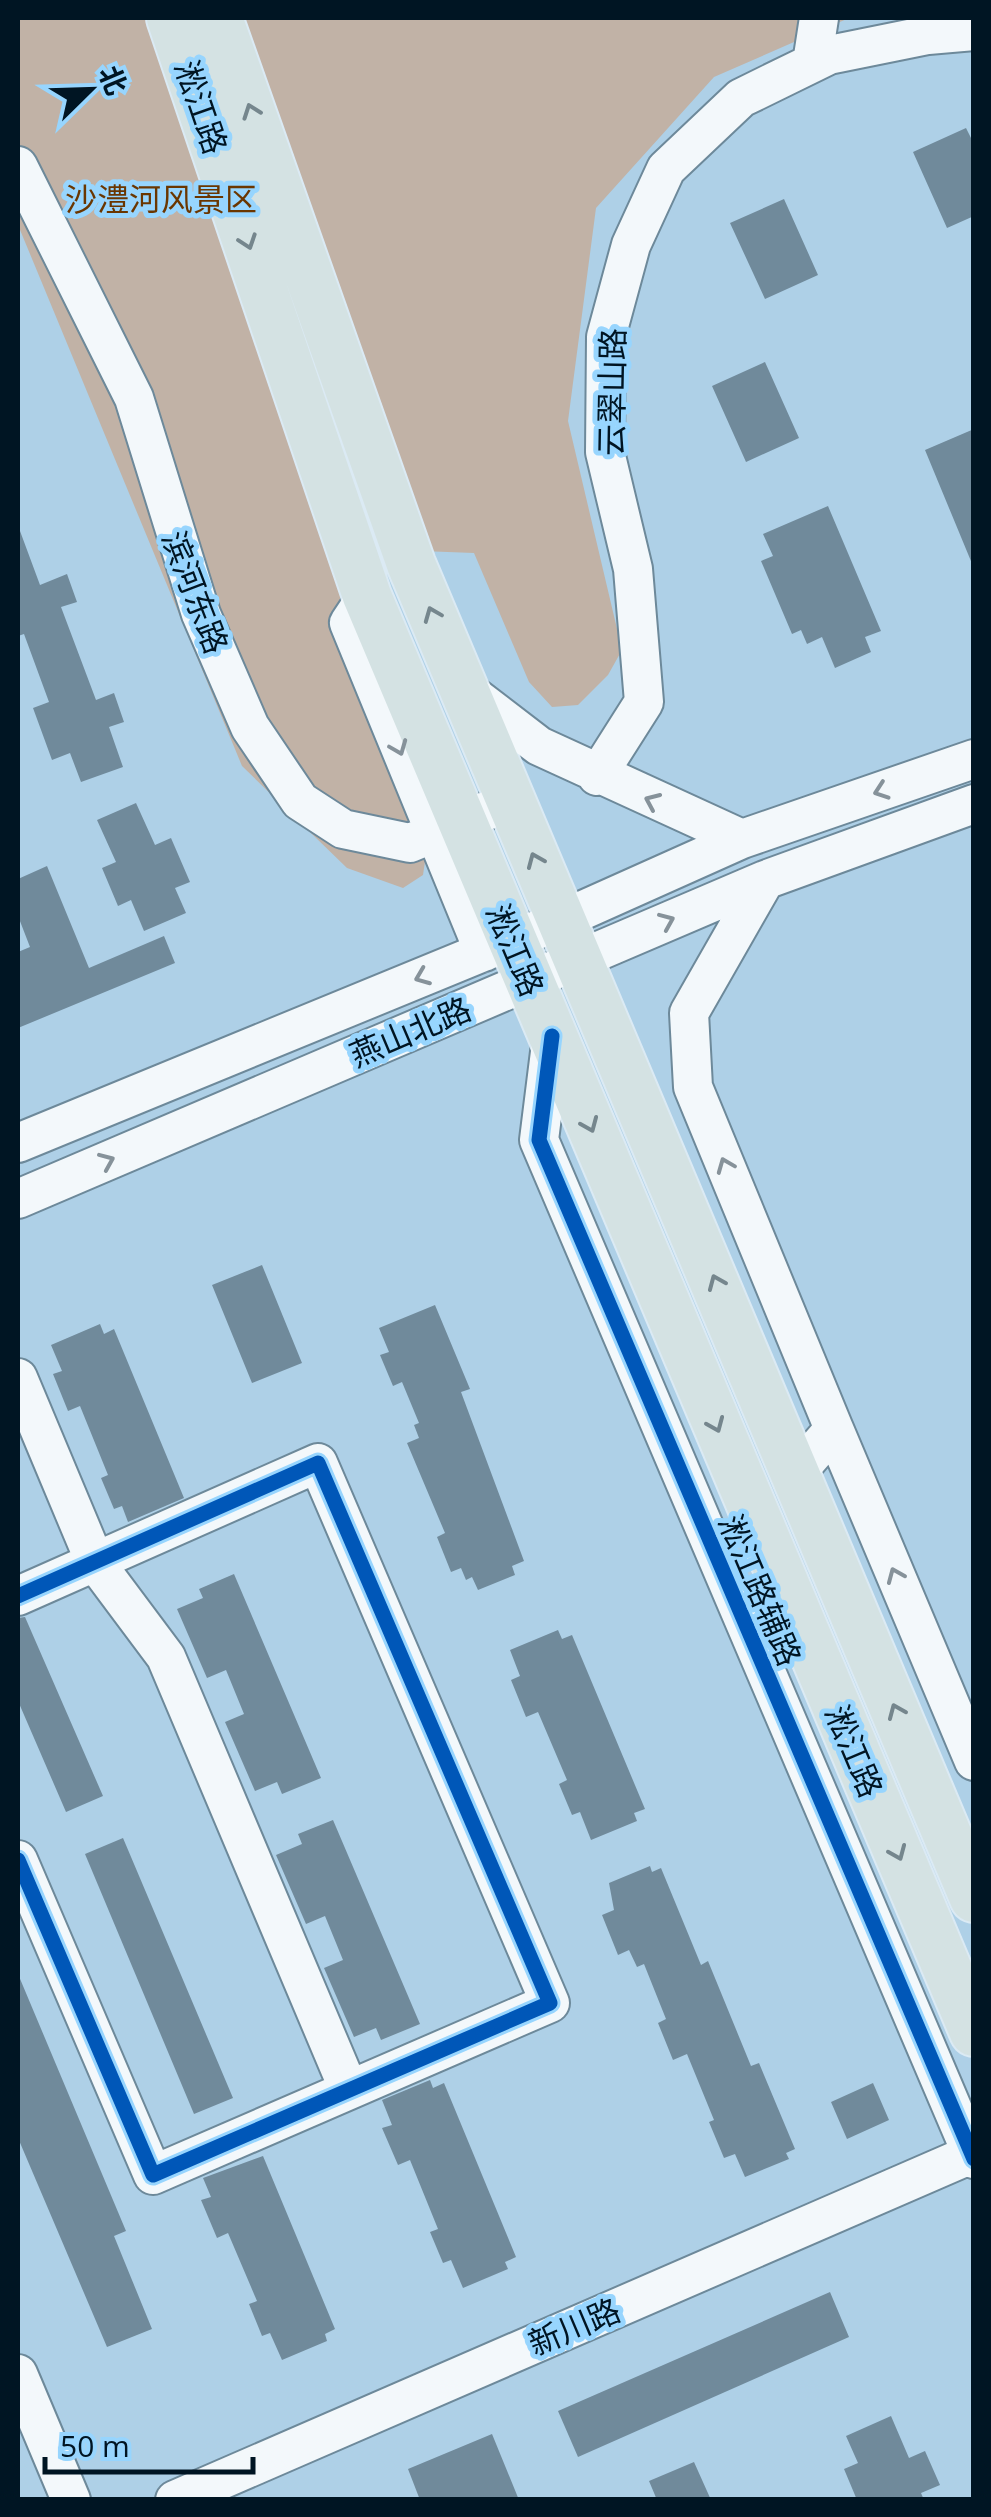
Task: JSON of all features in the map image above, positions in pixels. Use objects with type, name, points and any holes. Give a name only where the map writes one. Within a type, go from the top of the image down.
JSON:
[{"type":"main road","name":"淞江路","points":[[171,18],[448,828],[508,957],[552,1036],[974,2032]]},
{"type":"main road","name":"淞江路","points":[[218,18],[411,564],[974,1898]]},
{"type":"street","points":[[812,63],[819,18]]},
{"type":"street","name":"云翠山路","points":[[597,776],[644,702],[633,569],[605,452],[606,337],[630,244],[666,169],[741,98],[829,55],[911,38],[974,31]]},
{"type":"street","name":"滨河东路","points":[[18,166],[134,398],[202,614],[250,727],[300,801],[343,829],[410,843],[510,801]]},
{"type":"street","points":[[462,687],[540,746],[597,776],[742,839]]},
{"type":"street","name":"燕山北路","points":[[569,939],[742,839],[974,760]]},
{"type":"street","name":"燕山北路","points":[[18,1143],[508,957],[765,880],[974,804]]},
{"type":"street","points":[[765,880],[689,1013],[693,1086],[974,1761]]},
{"type":"street","name":"燕山北路","points":[[18,1200],[508,957]]},
{"type":"street","name":"淞江路辅路","points":[[552,1036],[539,1140],[973,2155]]},
{"type":"street","points":[[18,1378],[95,1562],[166,1657],[349,2090]]},
{"type":"street","points":[[797,1472],[834,1430]]},
{"type":"street","points":[[18,1596],[318,1463],[550,2003],[152,2175],[18,1860]]},
{"type":"street","name":"新川路","points":[[175,2500],[973,2155]]},
{"type":"street","points":[[18,2374],[71,2500]]},
{"type":"green space","name":"沙澧河风景区","points":[[18,18],[849,18],[714,77],[596,208],[568,421],[622,650],[608,675],[578,705],[552,707],[529,682],[474,553],[421,551],[336,570],[435,795],[423,875],[403,888],[347,868],[242,766],[18,225]]},
{"type":"building","points":[[966,128],[974,144],[974,216],[947,228],[913,152]]},
{"type":"building","points":[[784,199],[818,275],[765,299],[730,223]]},
{"type":"building","points":[[765,362],[799,438],[746,462],[712,386]]},
{"type":"building","points":[[974,429],[974,566],[973,566],[925,450]]},
{"type":"building","points":[[828,506],[881,631],[865,637],[871,652],[835,668],[822,637],[807,644],[801,630],[792,634],[761,561],[773,556],[763,534]]},
{"type":"building","points":[[20,531],[40,585],[67,574],[77,602],[61,607],[96,700],[114,693],[124,722],[109,727],[123,767],[81,782],[70,753],[52,760],[33,708],[49,702],[24,634],[18,636]]},
{"type":"building","points":[[136,803],[155,845],[171,838],[190,882],[175,888],[186,913],[144,931],[131,900],[118,906],[102,868],[116,862],[97,820]]},
{"type":"building","points":[[47,866],[89,968],[164,936],[175,963],[18,1028],[18,952],[30,947],[18,916],[18,879]]},
{"type":"building","points":[[262,1265],[302,1363],[252,1383],[212,1285]]},
{"type":"building","points":[[435,1305],[470,1389],[461,1392],[524,1561],[512,1566],[515,1575],[478,1590],[472,1577],[466,1580],[461,1568],[451,1572],[437,1537],[445,1533],[407,1443],[419,1438],[414,1425],[419,1423],[402,1382],[393,1386],[380,1355],[389,1352],[379,1328]]},
{"type":"building","points":[[100,1324],[104,1334],[114,1329],[184,1498],[128,1522],[122,1506],[114,1509],[101,1478],[108,1475],[80,1406],[68,1411],[53,1374],[62,1371],[51,1345]]},
{"type":"building","points":[[234,1574],[321,1778],[282,1794],[277,1782],[255,1791],[225,1722],[244,1714],[226,1670],[207,1678],[177,1609],[203,1598],[199,1589]]},
{"type":"building","points":[[25,1617],[103,1796],[66,1812],[18,1701],[18,1618]]},
{"type":"building","points":[[558,1630],[562,1639],[572,1635],[645,1809],[634,1813],[637,1821],[591,1840],[580,1812],[572,1815],[559,1784],[567,1780],[538,1712],[526,1717],[511,1680],[520,1676],[510,1650]]},
{"type":"building","points":[[333,1820],[420,2024],[381,2040],[376,2028],[354,2037],[324,1968],[343,1960],[325,1916],[306,1924],[276,1855],[302,1844],[298,1834]]},
{"type":"building","points":[[123,1838],[233,2098],[194,2114],[85,1854]]},
{"type":"building","points":[[650,1866],[652,1872],[661,1868],[701,1965],[708,1961],[751,2066],[759,2063],[795,2149],[786,2153],[789,2159],[745,2177],[735,2154],[724,2158],[709,2122],[714,2120],[687,2054],[673,2060],[658,2023],[666,2019],[644,1964],[637,1967],[629,1950],[618,1955],[602,1915],[614,1910],[609,1883]]},
{"type":"building","points":[[18,1974],[126,2231],[114,2236],[152,2329],[107,2347],[18,2138]]},
{"type":"building","points":[[430,2080],[433,2088],[444,2083],[516,2257],[505,2262],[508,2269],[463,2288],[451,2260],[443,2263],[430,2232],[438,2229],[410,2160],[398,2165],[382,2128],[392,2125],[382,2100]]},
{"type":"building","points":[[873,2083],[889,2120],[847,2139],[831,2102]]},
{"type":"building","points":[[263,2156],[335,2329],[325,2334],[327,2341],[282,2360],[270,2333],[262,2336],[249,2304],[257,2301],[228,2233],[217,2238],[201,2200],[211,2197],[203,2178]]},
{"type":"building","points":[[830,2292],[849,2337],[578,2457],[558,2411]]},
{"type":"building","points":[[891,2416],[909,2458],[925,2451],[940,2485],[921,2493],[924,2500],[857,2500],[844,2469],[858,2463],[846,2436]]},
{"type":"building","points":[[492,2434],[519,2500],[420,2500],[408,2469]]},
{"type":"building","points":[[694,2462],[711,2500],[657,2500],[649,2481]]},
{"type":"cycle path","points":[[552,1036],[539,1140],[974,2159]]},
{"type":"cycle path","points":[[18,1596],[318,1463],[550,2003],[153,2175],[18,1860]]}]
